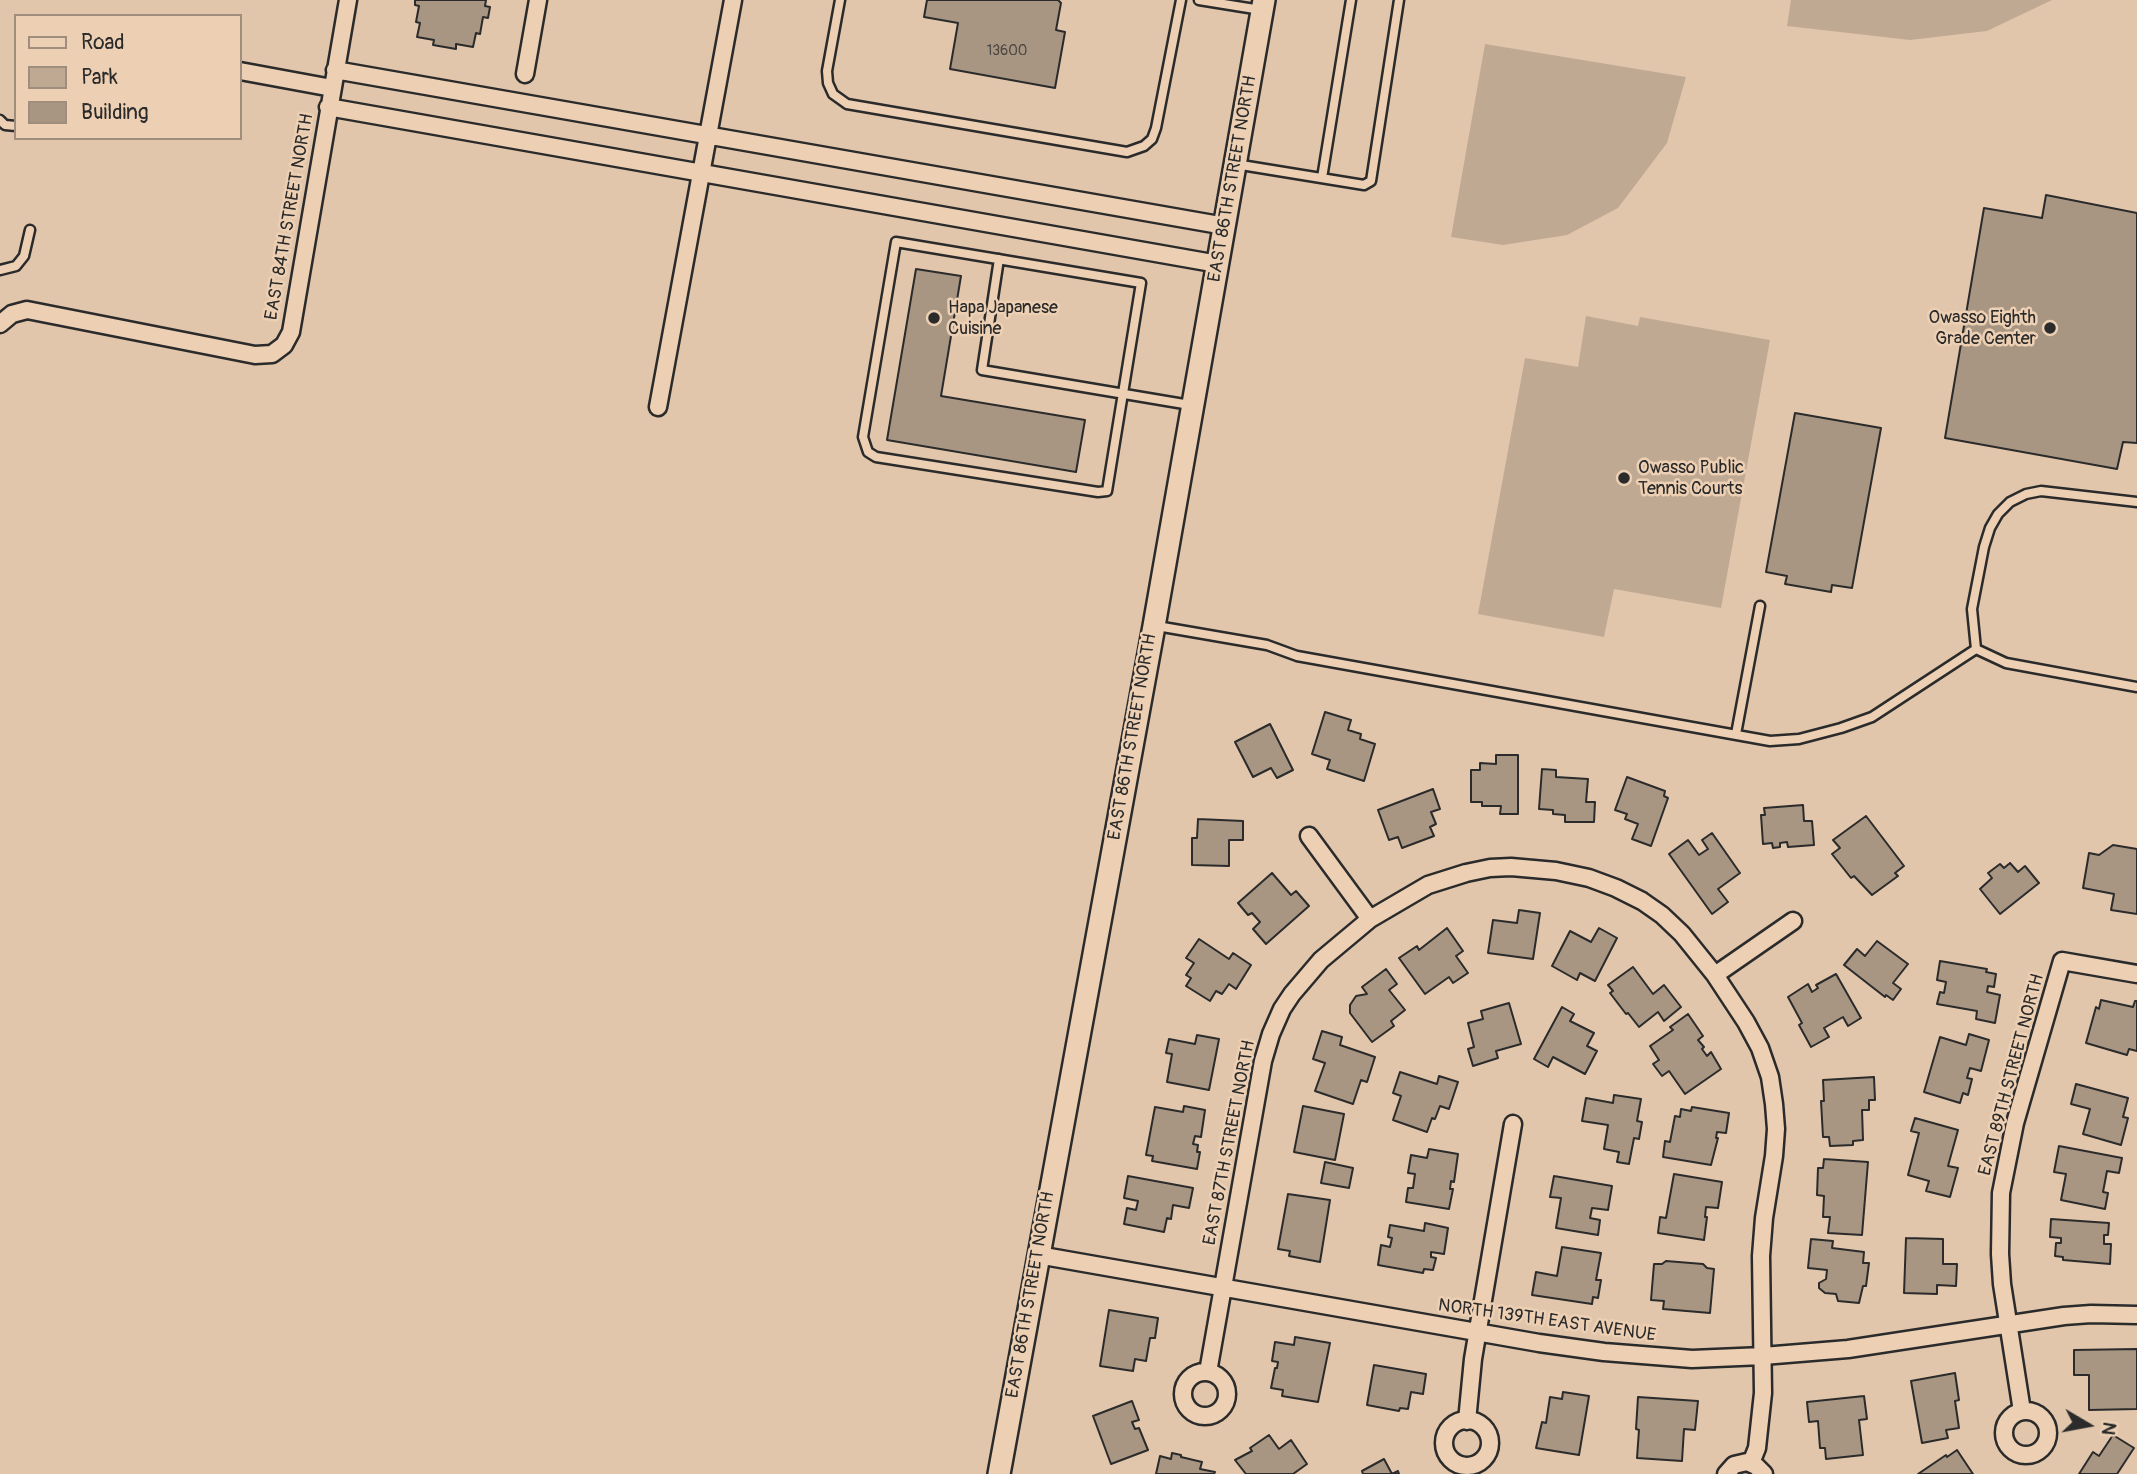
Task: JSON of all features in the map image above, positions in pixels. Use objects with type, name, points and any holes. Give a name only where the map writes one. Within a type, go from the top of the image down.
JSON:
[{"type":"main road","name":"EAST 86TH STREET NORTH","points":[[999,1474],[1154,626],[1263,5]]},
{"type":"street","name":"EAST 84TH STREET NORTH","points":[[0,324],[12,314],[27,310],[255,355],[272,354],[284,345],[291,332],[348,0]]},
{"type":"street","points":[[525,74],[538,0]]},
{"type":"street","points":[[658,407],[733,0]]},
{"type":"street","points":[[335,70],[1224,226]]},
{"type":"street","points":[[242,71],[332,88]]},
{"type":"street","points":[[328,107],[1218,264]]},
{"type":"street","points":[[1309,836],[1370,919]]},
{"type":"street","name":"EAST 87TH STREET NORTH","points":[[1208,1372],[1263,1061],[1282,1009],[1306,976],[1328,953],[1370,919],[1428,885],[1490,868],[1556,871],[1589,878],[1642,901],[1682,934],[1715,975],[1746,1022],[1760,1048],[1770,1077],[1774,1104],[1774,1156],[1761,1256],[1763,1356],[1758,1469]]},
{"type":"street","points":[[1715,975],[1793,921]]},
{"type":"street","name":"EAST 89TH STREET NORTH","points":[[2022,1411],[2000,1254],[2001,1194],[2015,1123],[2062,961],[2137,974]]},
{"type":"street","points":[[1467,1421],[1471,1373],[1513,1124]]},
{"type":"street","name":"NORTH 139TH EAST AVENUE","points":[[1038,1255],[1478,1332],[1604,1352],[1692,1359],[1848,1349],[2064,1316],[2137,1315]]},
{"type":"street","points":[[1726,1474],[1736,1464],[1758,1469]]},
{"type":"lane","points":[[840,0],[827,71],[833,94],[847,104],[1128,152],[1144,146],[1152,139],[1156,128],[1181,0]]},
{"type":"lane","points":[[1199,0],[1263,5]]},
{"type":"lane","points":[[1322,178],[1351,0]]},
{"type":"lane","points":[[1236,164],[1364,185],[1370,181],[1399,0]]},
{"type":"lane","points":[[0,270],[16,266],[24,256],[30,230]]},
{"type":"lane","points":[[896,242],[1141,283],[1124,395],[1107,491],[1098,492],[876,457],[868,452],[863,437],[896,242]]},
{"type":"lane","points":[[999,259],[982,370],[1193,406]]},
{"type":"lane","points":[[1976,649],[1972,609],[1984,547],[1998,514],[2010,502],[2026,494],[2041,491],[2137,502]]},
{"type":"lane","points":[[1736,734],[1760,606]]},
{"type":"lane","points":[[1154,626],[1267,645],[1297,656],[1770,741],[1799,739],[1872,717],[1976,649]]},
{"type":"lane","points":[[1976,649],[2007,663],[2137,687]]},
{"type":"green space","points":[[1791,0],[2052,0],[1987,31],[1910,40],[1787,26]]},
{"type":"green space","points":[[1485,44],[1686,77],[1667,143],[1618,208],[1567,235],[1503,245],[1451,237]]},
{"type":"green space","name":"Owasso Public Tennis Courts","points":[[1586,316],[1638,326],[1640,317],[1770,340],[1721,608],[1614,589],[1604,637],[1478,614],[1525,358],[1578,367]]},
{"type":"building","points":[[415,0],[486,0],[485,6],[490,7],[488,18],[483,17],[480,34],[476,33],[473,47],[456,44],[456,49],[433,45],[434,40],[417,37],[420,23],[416,22],[419,6],[415,5]]},
{"type":"building","points":[[927,0],[1058,0],[1061,3],[1056,30],[1065,32],[1055,88],[950,69],[958,23],[924,17]]},
{"type":"building","name":"Owasso Eighth Grade Center","points":[[2046,195],[2137,213],[2137,443],[2123,442],[2117,469],[1945,438],[1984,208],[2042,218]]},
{"type":"building","points":[[916,269],[961,276],[941,396],[1085,420],[1076,472],[887,440]]},
{"type":"building","points":[[1795,413],[1881,428],[1852,588],[1832,585],[1831,592],[1785,584],[1787,576],[1766,572]]},
{"type":"building","points":[[1325,712],[1351,720],[1348,730],[1361,734],[1360,739],[1375,744],[1364,781],[1327,769],[1330,760],[1312,754]]},
{"type":"building","points":[[1270,724],[1293,770],[1277,778],[1271,768],[1253,777],[1235,742]]},
{"type":"building","points":[[1496,755],[1518,755],[1518,814],[1500,814],[1501,806],[1482,806],[1482,802],[1471,802],[1471,770],[1480,770],[1480,763],[1496,764]]},
{"type":"building","points":[[1542,769],[1556,770],[1556,777],[1588,779],[1586,802],[1595,802],[1594,822],[1565,822],[1565,815],[1553,814],[1553,810],[1539,809]]},
{"type":"building","points":[[1627,777],[1665,791],[1664,796],[1668,798],[1651,846],[1632,839],[1638,824],[1625,819],[1627,814],[1615,810]]},
{"type":"building","points":[[1433,789],[1440,809],[1431,812],[1436,824],[1430,827],[1434,836],[1402,848],[1398,837],[1389,840],[1378,810]]},
{"type":"building","points":[[1803,805],[1804,821],[1812,821],[1814,845],[1788,847],[1787,842],[1773,848],[1772,843],[1763,844],[1761,815],[1765,815],[1764,808]]},
{"type":"building","points":[[1866,816],[1904,866],[1895,873],[1898,876],[1872,895],[1854,876],[1851,878],[1832,854],[1840,848],[1833,840]]},
{"type":"building","points":[[1198,819],[1243,821],[1243,840],[1229,840],[1229,866],[1192,865],[1192,838],[1197,838]]},
{"type":"building","points":[[1712,833],[1740,873],[1718,889],[1728,902],[1712,914],[1669,854],[1688,840],[1699,855],[1708,849],[1702,840]]},
{"type":"building","points":[[2113,845],[2137,849],[2137,914],[2111,910],[2114,894],[2083,888],[2089,853],[2099,855]]},
{"type":"building","points":[[2010,863],[2018,872],[2025,866],[2039,883],[2000,914],[1980,889],[1992,878],[1988,873],[2000,864],[2004,868]]},
{"type":"building","points":[[1272,873],[1291,895],[1296,891],[1309,906],[1266,944],[1253,929],[1260,922],[1252,913],[1248,915],[1238,903]]},
{"type":"building","points":[[1519,910],[1540,913],[1533,959],[1488,953],[1493,920],[1517,923]]},
{"type":"building","points":[[1447,928],[1463,951],[1456,956],[1468,973],[1453,983],[1449,977],[1425,994],[1399,958],[1417,946],[1419,950]]},
{"type":"building","points":[[1599,928],[1617,938],[1595,981],[1580,973],[1577,980],[1552,966],[1570,931],[1591,942]]},
{"type":"building","points":[[1199,939],[1229,959],[1233,953],[1251,965],[1236,989],[1229,984],[1222,994],[1216,991],[1210,1001],[1186,986],[1191,978],[1186,975],[1194,963],[1186,958]]},
{"type":"building","points":[[1877,941],[1908,964],[1893,983],[1901,989],[1893,1000],[1886,995],[1885,997],[1844,965],[1857,949],[1865,956]]},
{"type":"building","points":[[1940,961],[1987,969],[1986,972],[1996,974],[1994,987],[1988,986],[1987,992],[2000,995],[1995,1023],[1976,1019],[1977,1011],[1937,1004],[1940,992],[1944,993],[1946,982],[1937,980]]},
{"type":"building","points":[[1633,967],[1653,994],[1664,985],[1681,1007],[1664,1021],[1658,1012],[1639,1027],[1610,993],[1613,991],[1608,985]]},
{"type":"building","points":[[1386,969],[1397,984],[1389,990],[1405,1010],[1391,1021],[1394,1026],[1372,1042],[1350,1013],[1350,1005],[1356,996],[1367,994],[1362,987]]},
{"type":"building","points":[[1836,974],[1861,1018],[1848,1026],[1843,1017],[1824,1028],[1829,1037],[1811,1047],[1788,997],[1808,984],[1812,992],[1818,988],[1816,985]]},
{"type":"building","points":[[2101,1000],[2133,1007],[2137,1001],[2137,1051],[2129,1049],[2127,1055],[2086,1043],[2096,1007],[2099,1009]]},
{"type":"building","points":[[1509,1003],[1521,1044],[1496,1051],[1498,1058],[1473,1066],[1468,1049],[1474,1047],[1468,1023],[1483,1019],[1481,1011]]},
{"type":"building","points":[[1562,1007],[1574,1014],[1570,1021],[1594,1033],[1587,1046],[1597,1051],[1585,1074],[1553,1057],[1548,1067],[1534,1059]]},
{"type":"building","points":[[1688,1014],[1703,1036],[1698,1040],[1704,1047],[1702,1049],[1707,1056],[1711,1052],[1721,1069],[1685,1094],[1669,1071],[1662,1076],[1653,1064],[1659,1060],[1650,1046],[1673,1030],[1670,1027]]},
{"type":"building","points":[[1322,1031],[1342,1037],[1340,1045],[1375,1057],[1367,1082],[1361,1080],[1353,1104],[1315,1091],[1325,1063],[1313,1059]]},
{"type":"building","points":[[1969,1034],[1989,1040],[1981,1071],[1970,1068],[1967,1078],[1972,1079],[1968,1095],[1963,1093],[1960,1103],[1924,1092],[1940,1037],[1966,1045]]},
{"type":"building","points":[[1197,1035],[1219,1039],[1209,1090],[1167,1082],[1172,1054],[1166,1053],[1169,1039],[1195,1044]]},
{"type":"building","points":[[1400,1072],[1437,1084],[1439,1076],[1458,1082],[1449,1109],[1440,1106],[1427,1132],[1393,1120],[1401,1096],[1393,1093]]},
{"type":"building","points":[[1874,1077],[1875,1100],[1869,1100],[1869,1110],[1862,1110],[1863,1140],[1853,1141],[1853,1145],[1830,1146],[1829,1137],[1823,1137],[1823,1080]]},
{"type":"building","points":[[2076,1084],[2128,1098],[2123,1117],[2128,1118],[2121,1145],[2083,1134],[2090,1109],[2071,1104]]},
{"type":"building","points":[[1614,1095],[1641,1099],[1637,1121],[1642,1122],[1639,1139],[1634,1138],[1629,1164],[1617,1162],[1619,1152],[1604,1149],[1608,1125],[1582,1121],[1586,1098],[1613,1103]]},
{"type":"building","points":[[1184,1106],[1205,1110],[1201,1137],[1195,1136],[1193,1144],[1198,1145],[1197,1152],[1200,1152],[1197,1169],[1152,1161],[1153,1156],[1146,1155],[1155,1107],[1183,1112]]},
{"type":"building","points":[[1303,1106],[1344,1114],[1335,1160],[1294,1152]]},
{"type":"building","points":[[1692,1107],[1729,1113],[1726,1133],[1717,1132],[1711,1165],[1663,1157],[1665,1141],[1670,1142],[1675,1116],[1680,1117],[1681,1109],[1691,1111]]},
{"type":"building","points":[[1915,1118],[1958,1130],[1948,1166],[1958,1168],[1950,1197],[1926,1191],[1929,1181],[1908,1175],[1919,1133],[1911,1131]]},
{"type":"building","points":[[2059,1146],[2122,1158],[2119,1173],[2107,1171],[2103,1192],[2108,1193],[2105,1209],[2061,1200],[2066,1174],[2054,1172]]},
{"type":"building","points":[[1429,1149],[1458,1154],[1454,1182],[1451,1181],[1450,1189],[1453,1189],[1449,1209],[1406,1202],[1408,1188],[1413,1188],[1415,1174],[1408,1173],[1411,1155],[1427,1158]]},
{"type":"building","points":[[1824,1159],[1868,1162],[1862,1235],[1828,1233],[1830,1217],[1823,1217],[1824,1196],[1817,1195],[1818,1168],[1823,1168]]},
{"type":"building","points":[[1325,1162],[1353,1168],[1349,1188],[1321,1183]]},
{"type":"building","points":[[1674,1174],[1722,1182],[1718,1208],[1706,1207],[1704,1240],[1658,1233],[1660,1217],[1666,1218]]},
{"type":"building","points":[[1128,1176],[1193,1188],[1189,1208],[1173,1205],[1171,1219],[1167,1218],[1164,1232],[1124,1224],[1127,1208],[1136,1210],[1138,1201],[1124,1198]]},
{"type":"building","points":[[1554,1176],[1612,1186],[1608,1210],[1592,1208],[1590,1218],[1600,1220],[1598,1235],[1556,1228],[1561,1198],[1550,1197]]},
{"type":"building","points":[[1288,1194],[1330,1200],[1320,1262],[1289,1256],[1290,1251],[1278,1249]]},
{"type":"building","points":[[2051,1219],[2109,1223],[2104,1244],[2111,1244],[2110,1264],[2063,1260],[2063,1257],[2055,1256],[2056,1243],[2061,1243],[2061,1238],[2050,1237]]},
{"type":"building","points":[[1425,1223],[1448,1228],[1444,1254],[1431,1252],[1431,1257],[1436,1258],[1433,1270],[1424,1269],[1423,1273],[1378,1265],[1381,1245],[1390,1247],[1390,1225],[1424,1231]]},
{"type":"building","points":[[1906,1238],[1943,1239],[1943,1264],[1957,1264],[1956,1286],[1937,1285],[1937,1294],[1904,1293]]},
{"type":"building","points":[[1811,1239],[1833,1241],[1832,1248],[1864,1252],[1863,1263],[1869,1263],[1866,1286],[1863,1286],[1859,1303],[1838,1301],[1836,1294],[1825,1293],[1819,1288],[1819,1283],[1826,1279],[1827,1270],[1808,1268]]},
{"type":"building","points":[[1562,1247],[1601,1253],[1596,1280],[1601,1280],[1598,1298],[1593,1297],[1592,1304],[1532,1295],[1536,1272],[1557,1276]]},
{"type":"building","points":[[1666,1261],[1703,1264],[1714,1269],[1710,1313],[1663,1309],[1664,1301],[1651,1300],[1654,1264]]},
{"type":"building","points":[[1109,1310],[1158,1318],[1155,1338],[1150,1338],[1146,1361],[1135,1359],[1133,1371],[1100,1366]]},
{"type":"building","points":[[1295,1337],[1330,1343],[1318,1402],[1282,1396],[1283,1390],[1271,1388],[1278,1362],[1272,1361],[1275,1342],[1294,1345]]},
{"type":"building","points":[[2137,1349],[2137,1409],[2089,1410],[2089,1375],[2074,1375],[2074,1350]]},
{"type":"building","points":[[1374,1365],[1426,1374],[1423,1394],[1411,1392],[1408,1409],[1400,1408],[1399,1411],[1367,1405]]},
{"type":"building","points":[[1955,1373],[1959,1428],[1946,1430],[1948,1438],[1922,1443],[1911,1381]]},
{"type":"building","points":[[1563,1392],[1589,1396],[1579,1455],[1536,1448],[1542,1422],[1546,1423],[1550,1397],[1562,1399]]},
{"type":"building","points":[[1864,1396],[1867,1419],[1859,1420],[1863,1455],[1826,1459],[1825,1448],[1820,1448],[1818,1421],[1809,1422],[1807,1402]]},
{"type":"building","points":[[1638,1397],[1698,1401],[1695,1430],[1684,1429],[1682,1461],[1637,1458]]},
{"type":"building","points":[[1132,1401],[1139,1420],[1132,1422],[1135,1429],[1139,1428],[1148,1450],[1111,1464],[1093,1416]]},
{"type":"building","points":[[1269,1435],[1279,1449],[1291,1440],[1307,1464],[1293,1474],[1246,1474],[1235,1460],[1252,1451],[1250,1448]]},
{"type":"building","points":[[2113,1435],[2134,1448],[2117,1474],[2079,1474],[2093,1452],[2099,1456]]},
{"type":"building","points":[[1957,1450],[1973,1474],[1918,1474],[1946,1455],[1947,1457]]},
{"type":"building","points":[[1172,1453],[1202,1462],[1200,1469],[1215,1472],[1156,1474],[1160,1456],[1171,1459]]},
{"type":"building","points":[[1384,1459],[1392,1474],[1363,1474],[1362,1471]]},
{"type":"place","name":"Hapa Japanese Cuisine","points":[[934,318]]},
{"type":"place","name":"Owasso Eighth Grade Center","points":[[2050,328]]},
{"type":"place","name":"Owasso Public Tennis Courts","points":[[1624,478]]}]
